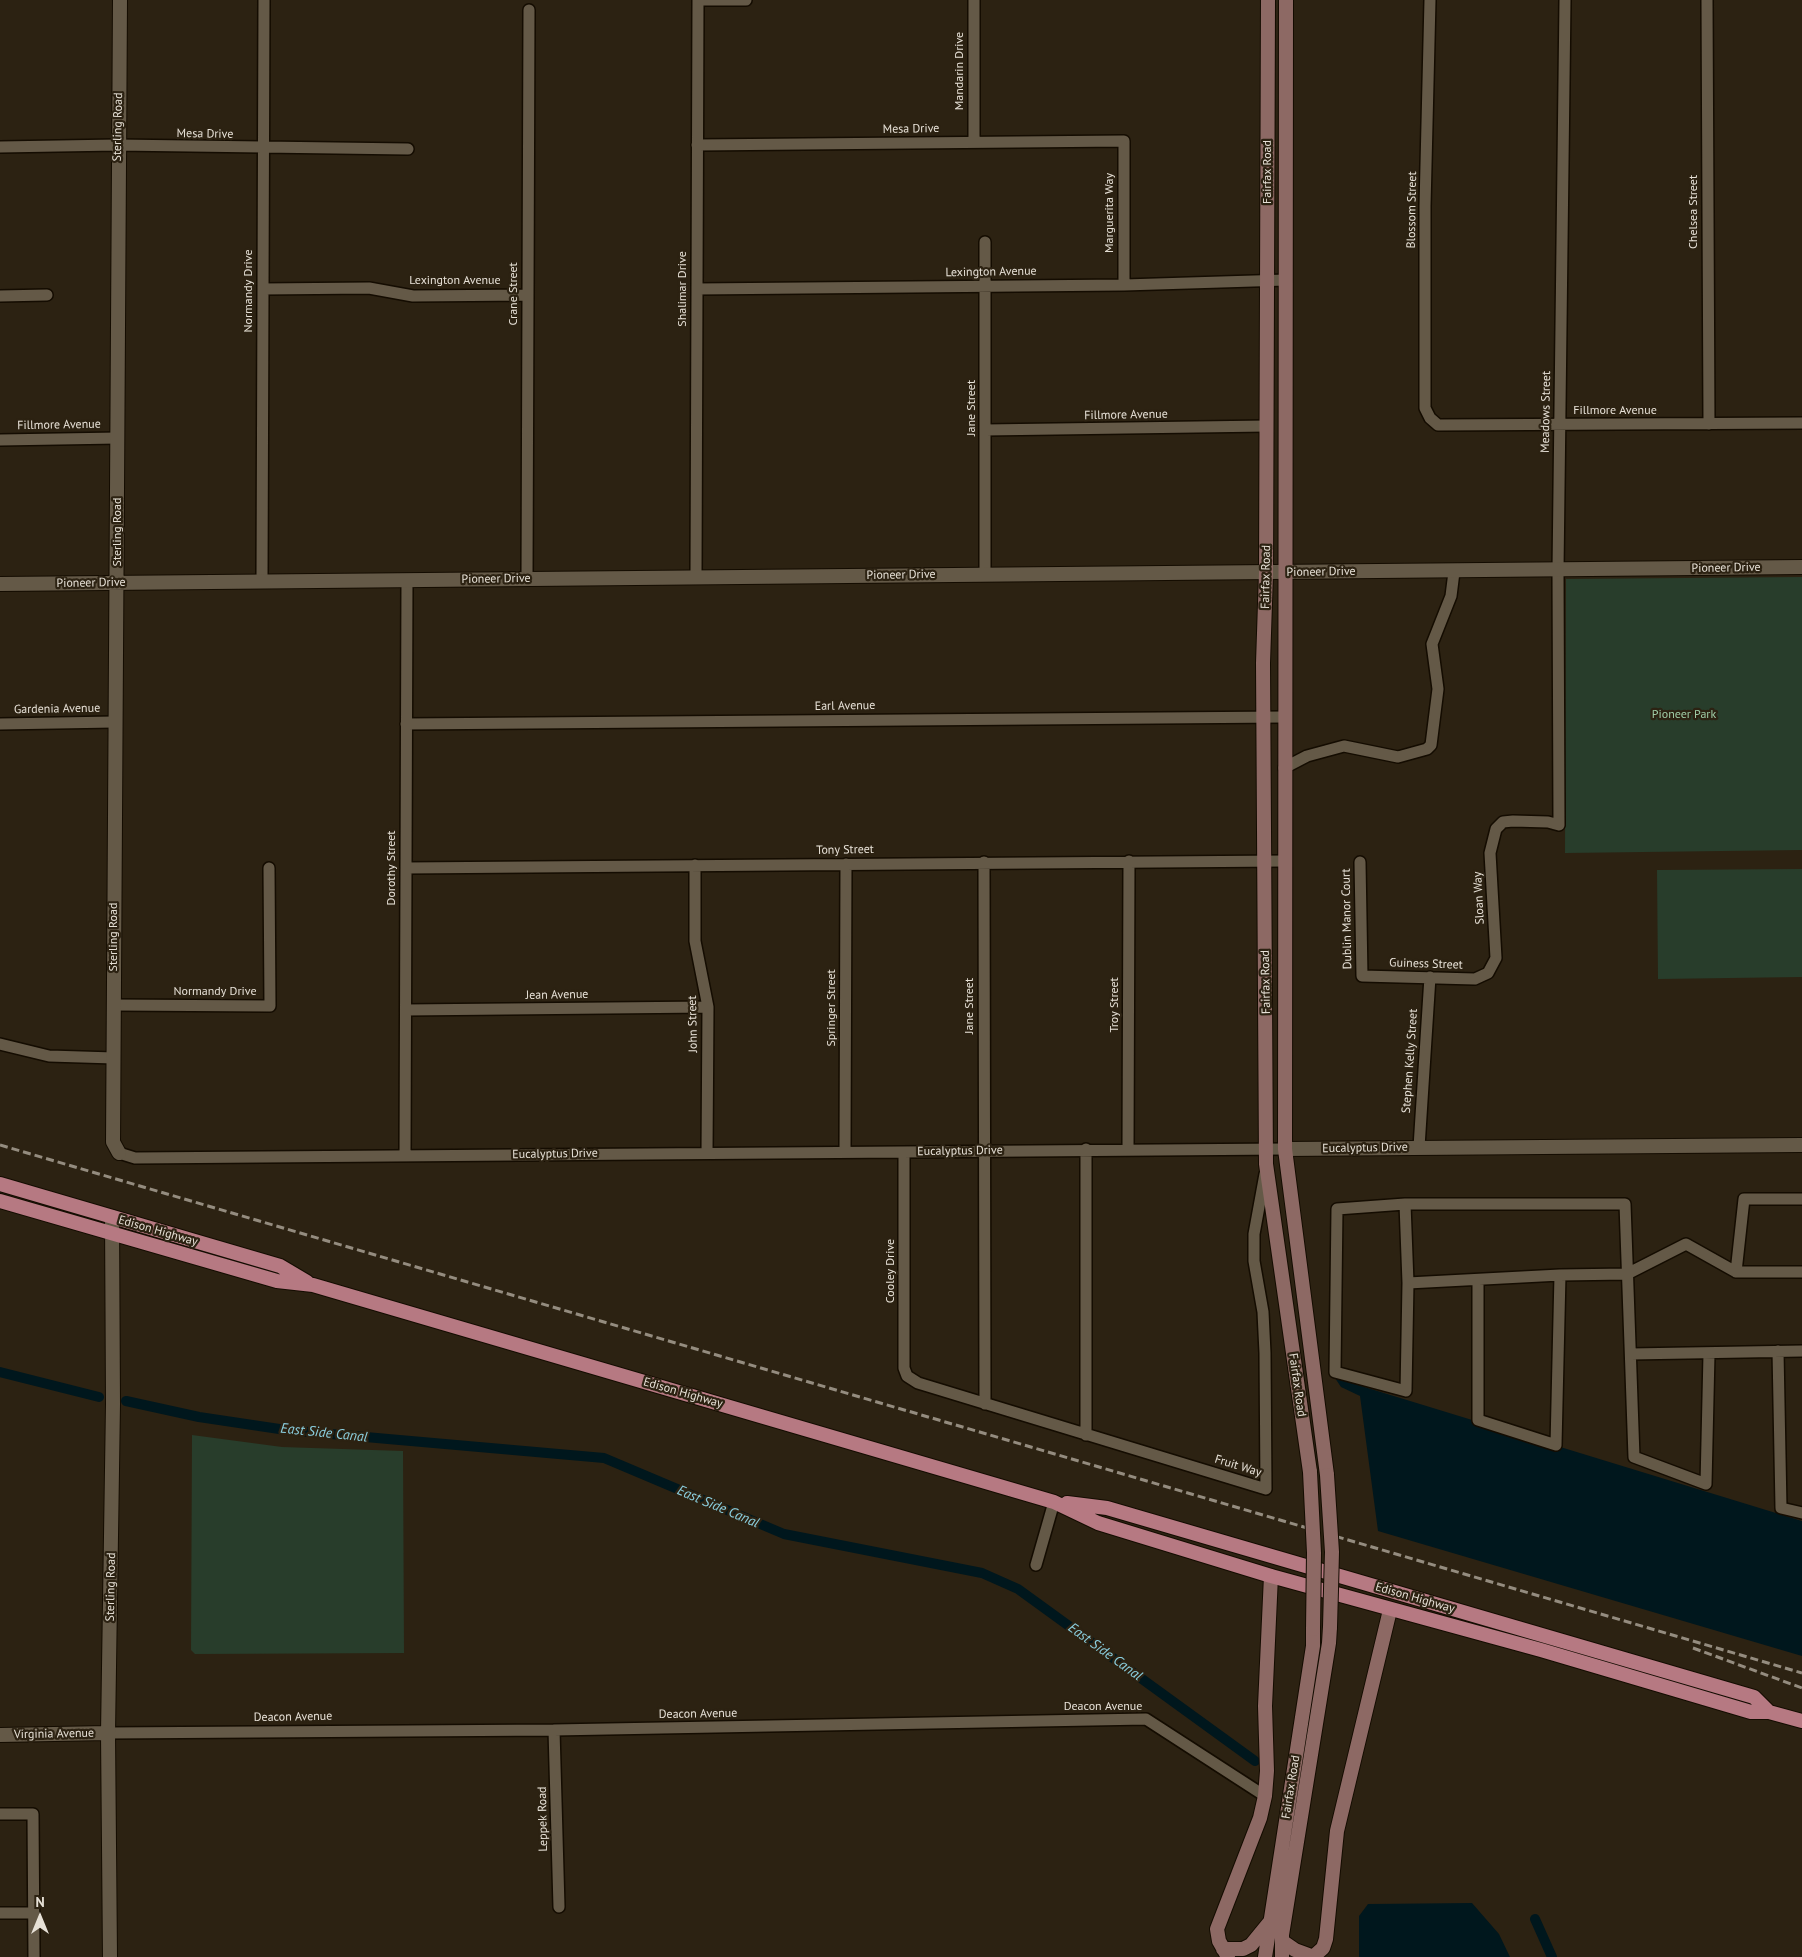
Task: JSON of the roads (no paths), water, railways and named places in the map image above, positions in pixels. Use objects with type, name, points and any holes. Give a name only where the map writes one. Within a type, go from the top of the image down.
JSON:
[{"type":"main road","name":"Fairfax Road","points":[[1265,1957],[1313,1646],[1314,1553],[1310,1472],[1266,1164],[1268,1150],[1263,716],[1266,573],[1268,0]]},
{"type":"main road","name":"Fairfax Road","points":[[1282,1957],[1282,1941],[1329,1643],[1332,1552],[1327,1475],[1285,1149],[1286,0]]},
{"type":"main road","name":"Edison Highway","points":[[0,1184],[280,1266],[312,1285]]},
{"type":"main road","name":"Edison Highway","points":[[0,1201],[277,1281],[312,1285],[1054,1502],[1098,1523],[1271,1576],[1541,1650],[1751,1712],[1769,1712],[1802,1721]]},
{"type":"main road","name":"Edison Highway","points":[[1054,1502],[1107,1508],[1754,1697],[1769,1712]]},
{"type":"main road","points":[[1269,1922],[1251,1945],[1242,1949],[1226,1953],[1219,1941],[1217,1929],[1219,1920],[1260,1818],[1265,1796],[1271,1576]]},
{"type":"main road","points":[[1282,1941],[1295,1950],[1313,1957],[1323,1948],[1326,1939],[1337,1831],[1390,1610]]},
{"type":"street","name":"Sterling Road","points":[[119,1153],[113,1142],[113,1005],[114,722],[118,583],[118,145],[120,0]]},
{"type":"street","name":"Normandy Drive","points":[[262,581],[264,0]]},
{"type":"street","points":[[698,0],[746,0]]},
{"type":"street","name":"Shalimar Drive","points":[[696,577],[698,0]]},
{"type":"street","name":"Mandarin Drive","points":[[974,0],[974,142]]},
{"type":"street","name":"Blossom Street","points":[[1430,0],[1425,216],[1425,408],[1430,418]]},
{"type":"street","name":"Meadows Street","points":[[1503,822],[1530,821],[1559,825],[1558,570],[1565,0]]},
{"type":"street","name":"Chelsea Street","points":[[1707,0],[1709,424]]},
{"type":"street","name":"Crane Street","points":[[527,579],[529,10]]},
{"type":"street","name":"Mesa Drive","points":[[697,145],[1124,141]]},
{"type":"street","name":"Marguerita Way","points":[[1124,141],[1124,285]]},
{"type":"street","name":"Mesa Drive","points":[[0,147],[118,145],[264,149],[408,149]]},
{"type":"street","name":"Jane Street","points":[[985,242],[985,575]]},
{"type":"street","name":"Lexington Avenue","points":[[697,289],[1124,285],[1286,280]]},
{"type":"street","name":"Lexington Avenue","points":[[263,289],[369,288],[413,296],[528,295]]},
{"type":"street","points":[[0,296],[47,295]]},
{"type":"street","name":"Fillmore Avenue","points":[[1430,418],[1438,425],[1802,423]]},
{"type":"street","name":"Fillmore Avenue","points":[[985,430],[1267,426]]},
{"type":"street","name":"Fillmore Avenue","points":[[0,440],[118,438]]},
{"type":"street","name":"Pioneer Drive","points":[[0,584],[1454,572],[1802,567]]},
{"type":"street","points":[[1284,768],[1307,756],[1344,746],[1398,757],[1427,749],[1430,745],[1438,689],[1432,644],[1451,596],[1454,572]]},
{"type":"street","name":"Dorothy Street","points":[[405,1156],[407,580]]},
{"type":"street","name":"Earl Avenue","points":[[406,724],[1284,717]]},
{"type":"street","name":"Gardenia Avenue","points":[[0,724],[114,722]]},
{"type":"street","name":"Sloan Way","points":[[1488,973],[1496,958],[1490,852],[1493,836],[1503,822]]},
{"type":"street","name":"Troy Street","points":[[1128,1149],[1129,861]]},
{"type":"street","name":"Tony Street","points":[[406,868],[1284,861]]},
{"type":"street","name":"Jane Street","points":[[984,862],[985,1404]]},
{"type":"street","name":"Dublin Manor Court","points":[[1360,862],[1362,976]]},
{"type":"street","name":"Springer Street","points":[[846,864],[846,1151]]},
{"type":"street","name":"John Street","points":[[695,865],[695,941],[708,1007],[708,1153]]},
{"type":"street","name":"Normandy Drive","points":[[113,1005],[270,1006],[269,868]]},
{"type":"street","name":"Guiness Street","points":[[1362,976],[1475,979],[1488,973]]},
{"type":"street","name":"Stephen Kelly Street","points":[[1419,1147],[1430,977]]},
{"type":"street","name":"Jean Avenue","points":[[406,1010],[708,1007]]},
{"type":"street","points":[[0,1044],[49,1056],[114,1058]]},
{"type":"street","name":"Eucalyptus Drive","points":[[119,1153],[135,1158],[1086,1149],[1268,1150],[1419,1147],[1802,1145]]},
{"type":"street","points":[[1086,1149],[1086,1435]]},
{"type":"street","name":"Cooley Drive","points":[[904,1152],[904,1368],[907,1376],[918,1383]]},
{"type":"street","name":"Fruit Way","points":[[918,1383],[1266,1488],[1265,1352],[1263,1312],[1254,1261],[1254,1234],[1266,1164]]},
{"type":"street","points":[[1736,1272],[1744,1199],[1802,1199]]},
{"type":"street","points":[[1405,1204],[1408,1283],[1406,1390],[1335,1372],[1337,1209],[1405,1204],[1625,1204],[1634,1456],[1706,1484],[1709,1354]]},
{"type":"street","name":"Sterling Road","points":[[110,1957],[108,1733],[113,1404],[112,1218]]},
{"type":"street","points":[[1408,1283],[1560,1275],[1626,1274],[1686,1244],[1736,1272],[1802,1272]]},
{"type":"street","points":[[1478,1280],[1478,1420],[1556,1445],[1560,1275]]},
{"type":"street","points":[[1778,1351],[1781,1508],[1802,1513]]},
{"type":"street","points":[[1631,1354],[1802,1352]]},
{"type":"street","points":[[1036,1565],[1054,1502]]},
{"type":"street","name":"Deacon Avenue","points":[[108,1733],[554,1730],[1146,1719],[1265,1796]]},
{"type":"street","name":"Leppek Road","points":[[554,1730],[558,1907]]},
{"type":"street","name":"Virginia Avenue","points":[[0,1735],[108,1733]]},
{"type":"street","points":[[0,1814],[33,1814],[34,1957]]},
{"type":"street","points":[[0,1913],[34,1913]]},
{"type":"water","points":[[1335,1378],[1802,1521],[1802,1656],[1378,1531],[1360,1396],[1341,1387]]},
{"type":"water","points":[[1472,1903],[1499,1934],[1510,1957],[1359,1957],[1359,1916],[1368,1904]]},
{"type":"waterway","name":"East Side Canal","points":[[0,1372],[99,1397]]},
{"type":"waterway","name":"East Side Canal","points":[[126,1401],[199,1417],[286,1430],[604,1458],[784,1534],[982,1573],[1018,1589],[1255,1761]]},
{"type":"waterway","name":"East Side Canal","points":[[1535,1919],[1552,1957]]},
{"type":"railway","points":[[0,1145],[1802,1673]]},
{"type":"railway","points":[[1693,1648],[1802,1688]]},
{"type":"park label","name":"Pioneer Park","points":[[1684,715]]}]
